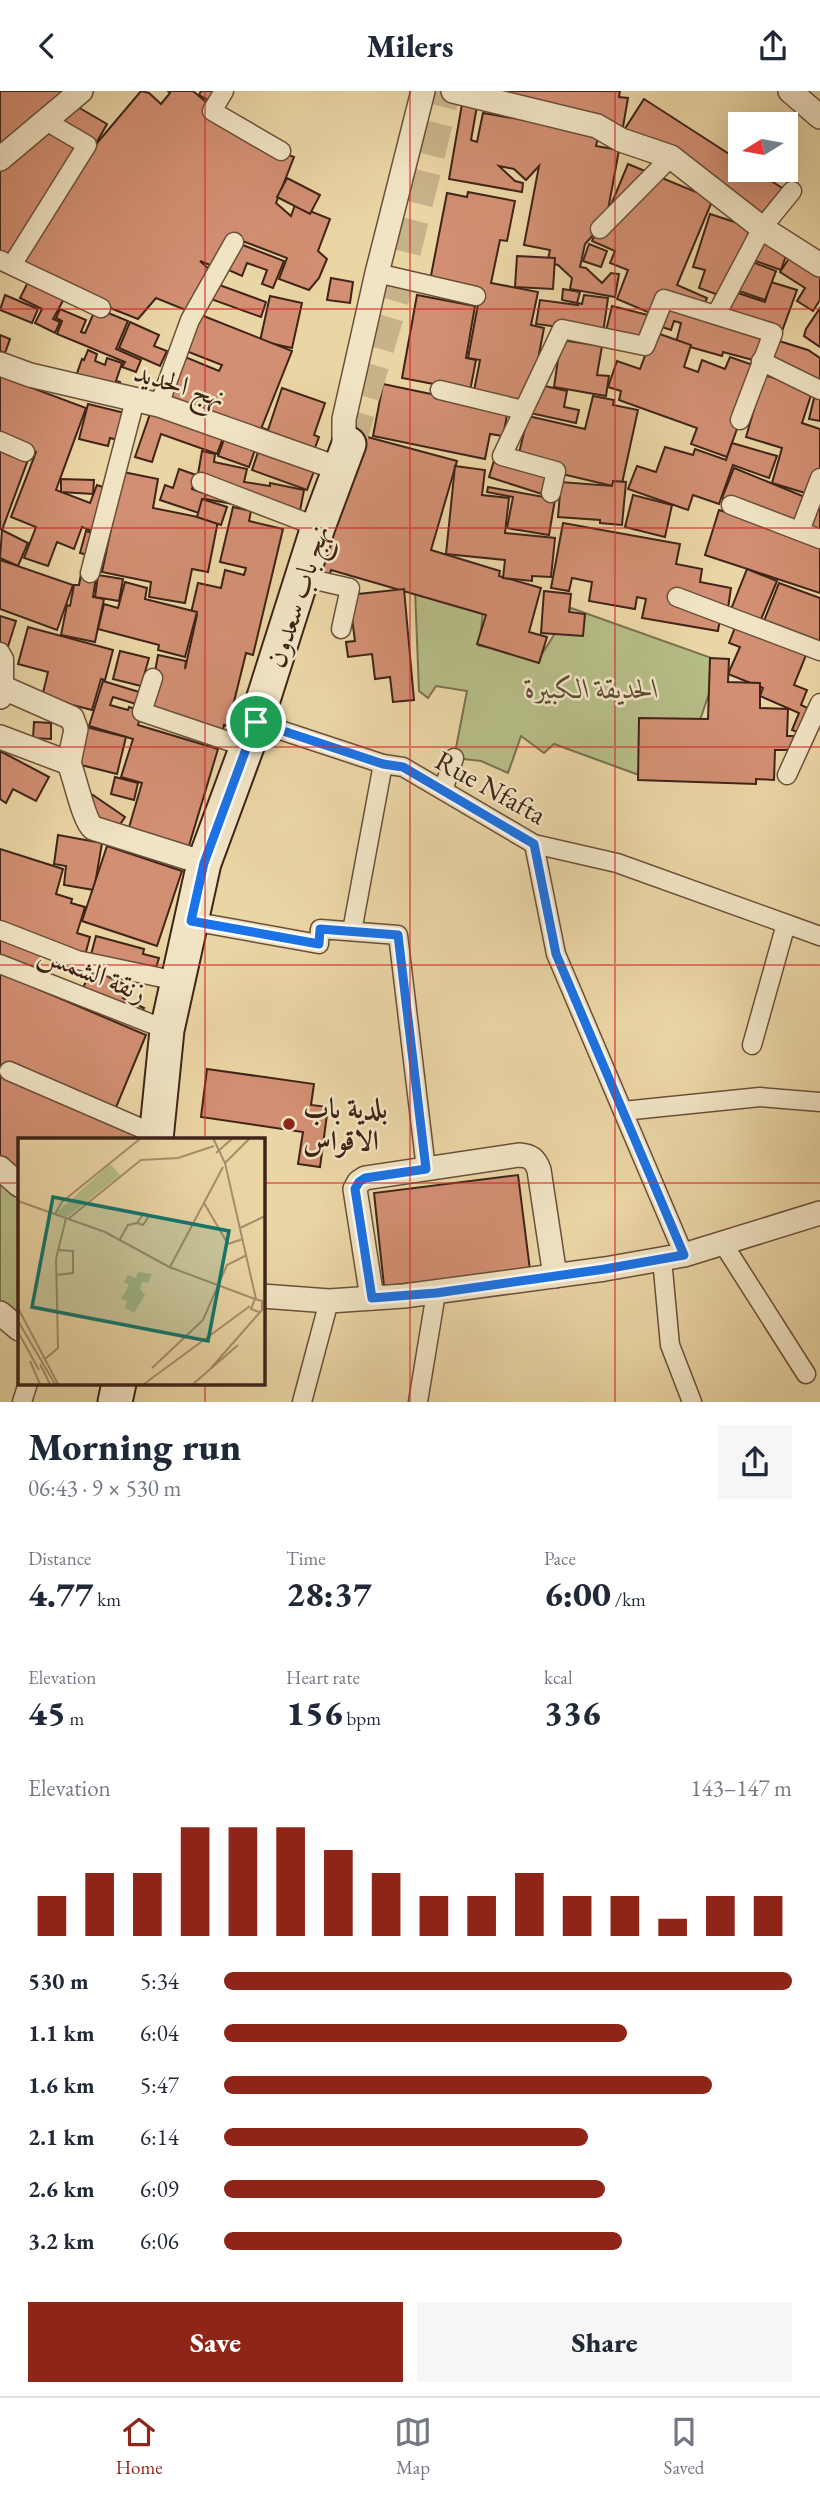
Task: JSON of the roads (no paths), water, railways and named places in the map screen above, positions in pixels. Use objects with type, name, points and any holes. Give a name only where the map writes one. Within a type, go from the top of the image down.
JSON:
[{"type":"main road","name":"نهج باب سعدون","points":[[156,1137],[167,1030],[204,863],[251,734],[318,527],[344,457]]},
{"type":"street","points":[[0,159],[81,91]]},
{"type":"street","points":[[224,91],[212,111],[281,151]]},
{"type":"street","name":"نهج باب سعدون","points":[[344,457],[344,419],[377,273],[423,91]]},
{"type":"street","points":[[453,91],[597,126],[621,140],[671,157],[762,228],[820,265]]},
{"type":"street","points":[[790,91],[820,117]]},
{"type":"street","points":[[46,121],[87,145],[6,263],[101,308]]},
{"type":"street","points":[[600,229],[671,157]]},
{"type":"street","points":[[716,315],[762,228],[792,191]]},
{"type":"street","points":[[159,405],[190,320],[234,242]]},
{"type":"street","points":[[377,273],[477,296]]},
{"type":"street","points":[[551,493],[556,471],[502,456],[562,329],[645,346],[664,299],[773,333],[740,421]]},
{"type":"street","points":[[761,361],[820,390]]},
{"type":"street","name":"نهج الحديد","points":[[0,364],[30,375],[159,405],[344,457]]},
{"type":"street","points":[[440,390],[523,410]]},
{"type":"street","points":[[90,573],[135,400]]},
{"type":"street","points":[[0,441],[25,452]]},
{"type":"street","points":[[800,531],[820,478]]},
{"type":"street","points":[[201,482],[318,527]]},
{"type":"street","points":[[731,505],[820,539]]},
{"type":"street","points":[[302,577],[350,588],[341,629]]},
{"type":"street","points":[[677,597],[820,651]]},
{"type":"street","points":[[0,652],[4,659],[2,692],[72,718],[76,729],[69,763],[88,824],[145,846],[204,863]]},
{"type":"street","name":"Rue Nfafta","points":[[153,678],[142,712],[403,767],[534,844],[617,863],[820,936]]},
{"type":"street","points":[[786,775],[820,703]]},
{"type":"street","points":[[0,737],[69,763]]},
{"type":"street","points":[[443,790],[454,758]]},
{"type":"street","points":[[352,932],[383,764]]},
{"type":"street","points":[[534,844],[556,954],[622,1111],[673,1257],[670,1345],[692,1402]]},
{"type":"street","points":[[191,921],[319,944],[320,929],[398,935],[426,1169]]},
{"type":"street","points":[[752,1045],[786,924]]},
{"type":"street","points":[[0,930],[77,960],[177,981]]},
{"type":"street","name":"زنقة الشمس","points":[[0,964],[167,1030]]},
{"type":"street","points":[[9,1071],[156,1137]]},
{"type":"street","points":[[622,1111],[760,1097],[820,1102]]},
{"type":"street","points":[[372,1298],[355,1189],[359,1182],[365,1178],[519,1155],[528,1156],[535,1161],[539,1170],[555,1276]]},
{"type":"street","points":[[0,1168],[18,1184]]},
{"type":"street","points":[[264,1296],[329,1301],[436,1293],[555,1276],[673,1257],[820,1213]]},
{"type":"street","points":[[722,1242],[806,1374]]},
{"type":"street","points":[[418,1402],[436,1293]]},
{"type":"street","points":[[302,1402],[329,1301]]},
{"type":"street","points":[[0,1313],[18,1328]]},
{"type":"street","points":[[22,1402],[27,1385]]},
{"type":"tunnel","points":[[349,444],[395,290],[444,91]]},
{"type":"place","name":"بلدية باب الاقواس","points":[[289,1124]]},
{"type":"park label","name":"الحديقة الكبيرة","points":[[592,688]]}]
